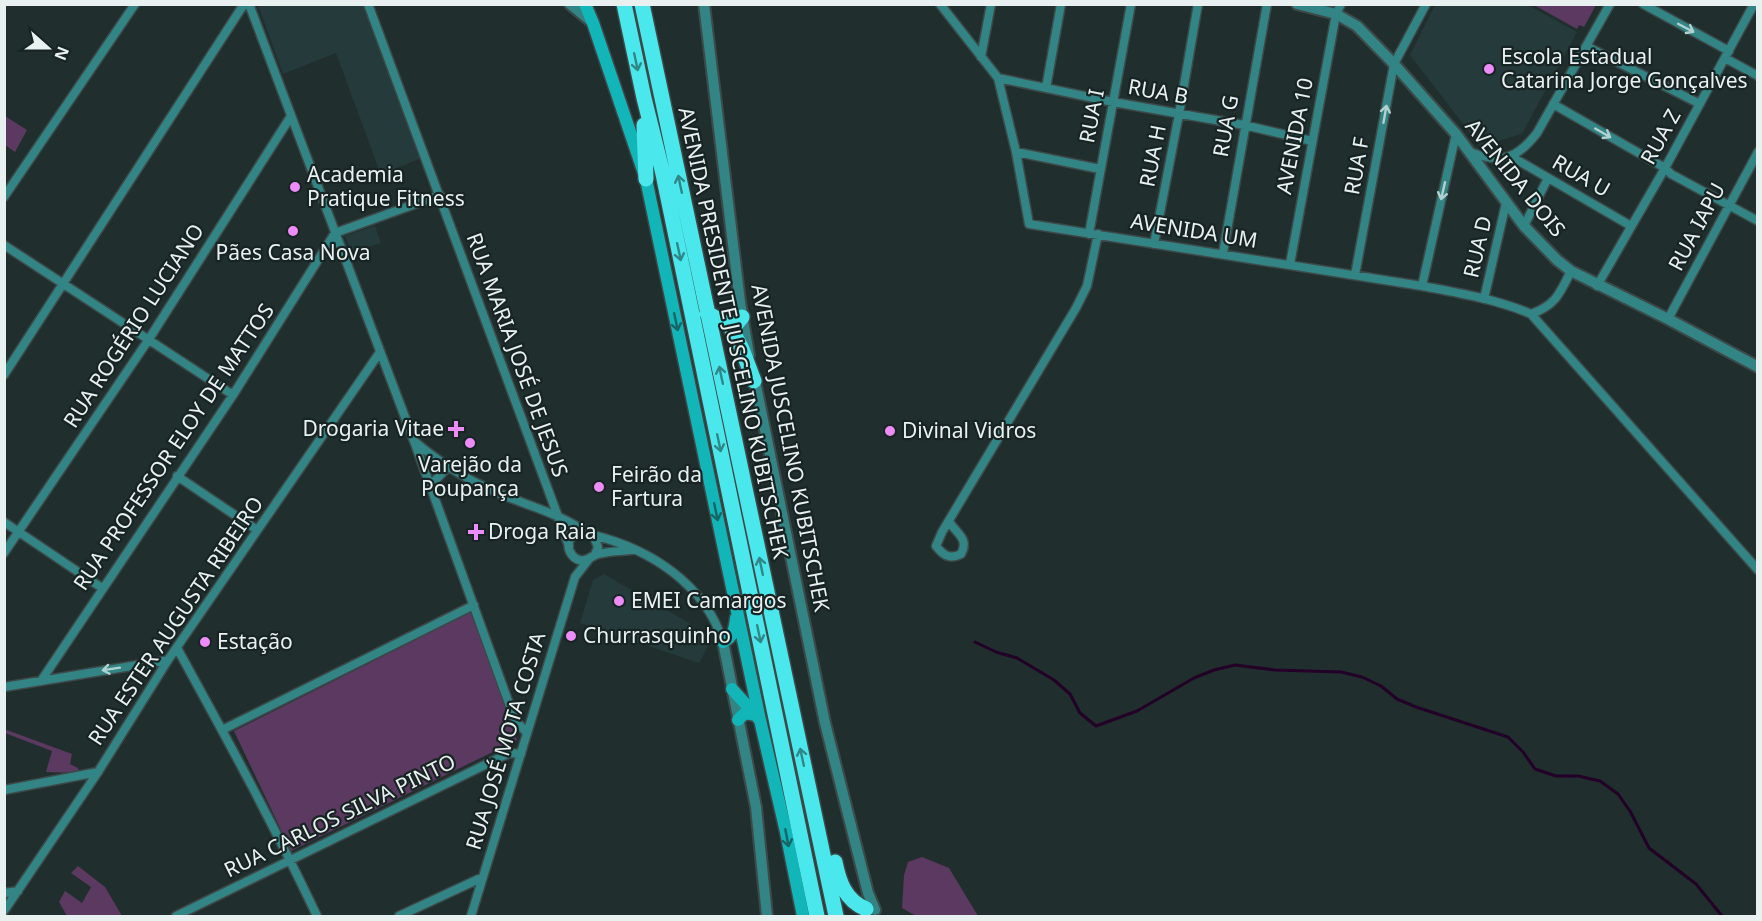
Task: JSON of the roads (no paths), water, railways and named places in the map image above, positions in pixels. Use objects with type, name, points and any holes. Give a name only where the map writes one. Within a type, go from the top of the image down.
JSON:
[{"type":"highway","name":"AVENIDA PRESIDENTE JUSCELINO KUBITSCHEK","points":[[624,4],[663,174],[817,916]]},
{"type":"highway","name":"AVENIDA PRESIDENTE JUSCELINO KUBITSCHEK","points":[[642,4],[836,916]]},
{"type":"highway","points":[[644,98],[646,179]]},
{"type":"highway","points":[[708,313],[736,322],[742,350],[754,381]]},
{"type":"highway","points":[[808,789],[830,841],[841,885],[850,898],[873,914]]},
{"type":"main road","points":[[585,4],[646,179],[758,718],[786,832],[802,916]]},
{"type":"main road","points":[[723,642],[734,632],[737,611]]},
{"type":"main road","points":[[732,689],[758,718]]},
{"type":"main road","points":[[738,720],[745,713],[758,718]]},
{"type":"street","points":[[4,197],[135,4]]},
{"type":"street","points":[[4,375],[244,4]]},
{"type":"street","points":[[249,4],[414,441],[515,720],[527,733]]},
{"type":"street","name":"RUA MARIA JOSÉ DE JESUS","points":[[368,4],[569,546]]},
{"type":"street","points":[[570,4],[593,23]]},
{"type":"street","name":"AVENIDA JUSCELINO KUBITSCHEK","points":[[704,4],[736,322]]},
{"type":"street","name":"AVENIDA UM","points":[[940,4],[998,78],[1016,152],[1029,224],[1422,286],[1484,298],[1531,314]]},
{"type":"street","points":[[981,57],[991,4]]},
{"type":"street","points":[[1046,88],[1061,4]]},
{"type":"street","name":"RUA I","points":[[949,521],[953,530],[964,540],[964,550],[961,554],[951,557],[943,555],[936,546],[949,521],[1076,308],[1087,286],[1100,169],[1131,4]]},
{"type":"street","name":"RUA H","points":[[1154,244],[1198,4]]},
{"type":"street","name":"RUA G","points":[[1223,253],[1267,4]]},
{"type":"street","name":"AVENIDA DOIS","points":[[1297,4],[1339,9],[1357,26],[1456,134],[1524,226],[1557,260],[1597,286],[1668,319],[1758,367]]},
{"type":"street","name":"RUA F","points":[[1355,274],[1394,64],[1426,4]]},
{"type":"street","points":[[1470,152],[1495,159],[1512,157],[1526,147],[1610,4]]},
{"type":"street","points":[[1643,4],[1727,54],[1758,76]]},
{"type":"street","name":"RUA Z","points":[[1597,286],[1665,168],[1754,4]]},
{"type":"street","name":"AVENIDA 10","points":[[1290,264],[1339,9]]},
{"type":"street","points":[[1586,46],[1700,104]]},
{"type":"street","name":"RUA B","points":[[998,78],[1113,102],[1244,125],[1312,141]]},
{"type":"street","points":[[1553,104],[1665,168],[1671,174],[1758,221]]},
{"type":"street","name":"RUA ROGÉRIO LUCIANO","points":[[4,553],[149,339],[291,116]]},
{"type":"street","points":[[1422,286],[1456,134]]},
{"type":"street","points":[[1016,152],[1100,169]]},
{"type":"street","name":"RUA IAPU","points":[[1668,319],[1758,152]]},
{"type":"street","name":"RUA U","points":[[1512,157],[1631,226]]},
{"type":"street","points":[[1524,226],[1548,178]]},
{"type":"street","points":[[335,233],[440,195]]},
{"type":"street","name":"RUA D","points":[[1484,298],[1506,203]]},
{"type":"street","name":"RUA PROFESSOR ELOY DE MATTOS","points":[[41,681],[233,395],[335,233]]},
{"type":"street","points":[[4,245],[233,395]]},
{"type":"street","points":[[1571,271],[1551,305],[1531,314],[1758,570]]},
{"type":"street","name":"RUA ESTER AUGUSTA RIBEIRO","points":[[4,911],[98,772],[168,660],[380,352]]},
{"type":"street","name":"AVENIDA JUSCELINO KUBITSCHEK","points":[[754,381],[825,723],[873,914]]},
{"type":"street","points":[[414,441],[448,467],[479,485],[556,516],[593,535],[637,550],[655,559],[677,575],[700,598],[717,625],[723,642],[756,807],[766,916]]},
{"type":"street","points":[[429,487],[448,467]]},
{"type":"street","points":[[177,476],[257,530]]},
{"type":"street","points":[[4,522],[102,588]]},
{"type":"street","points":[[584,531],[575,534],[569,542],[573,556],[580,560],[637,550]]},
{"type":"street","points":[[592,557],[598,547],[593,535]]},
{"type":"street","name":"RUA JOSÉ MOTA COSTA","points":[[471,916],[575,577],[573,556]]},
{"type":"street","name":"RUA JOSÉ MOTA COSTA","points":[[575,577],[592,557]]},
{"type":"street","points":[[222,730],[474,605]]},
{"type":"street","points":[[177,648],[291,861],[317,916]]},
{"type":"street","points":[[4,687],[168,660]]},
{"type":"street","name":"RUA CARLOS SILVA PINTO","points":[[176,916],[503,756],[510,753],[521,754]]},
{"type":"street","points":[[4,790],[98,772]]},
{"type":"street","points":[[399,916],[483,877]]},
{"type":"street","points":[[4,893],[18,891]]},
{"type":"waterway","points":[[975,642],[996,652],[1017,658],[1054,680],[1070,694],[1080,713],[1096,726],[1137,711],[1194,678],[1235,665],[1275,670],[1341,672],[1362,677],[1381,686],[1397,699],[1416,707],[1508,737],[1535,769],[1556,776],[1578,776],[1600,781],[1618,794],[1630,811],[1649,848],[1696,884],[1722,916]]},
{"type":"place","name":"Escola Estadual Catarina Jorge Gonçalves","points":[[1489,69]]},
{"type":"place","name":"Academia Pratique Fitness","points":[[295,187]]},
{"type":"place","name":"Pães Casa Nova","points":[[293,231]]},
{"type":"place","name":"Drogaria Vitae","points":[[456,429]]},
{"type":"place","name":"Divinal Vidros","points":[[890,431]]},
{"type":"place","name":"Varejão da Poupança","points":[[470,443]]},
{"type":"place","name":"Feirão da Fartura","points":[[599,487]]},
{"type":"place","name":"Droga Raia","points":[[476,532]]},
{"type":"place","name":"EMEI Camargos","points":[[619,601]]},
{"type":"place","name":"Churrasquinho","points":[[571,636]]},
{"type":"place","name":"Estação","points":[[205,642]]}]
